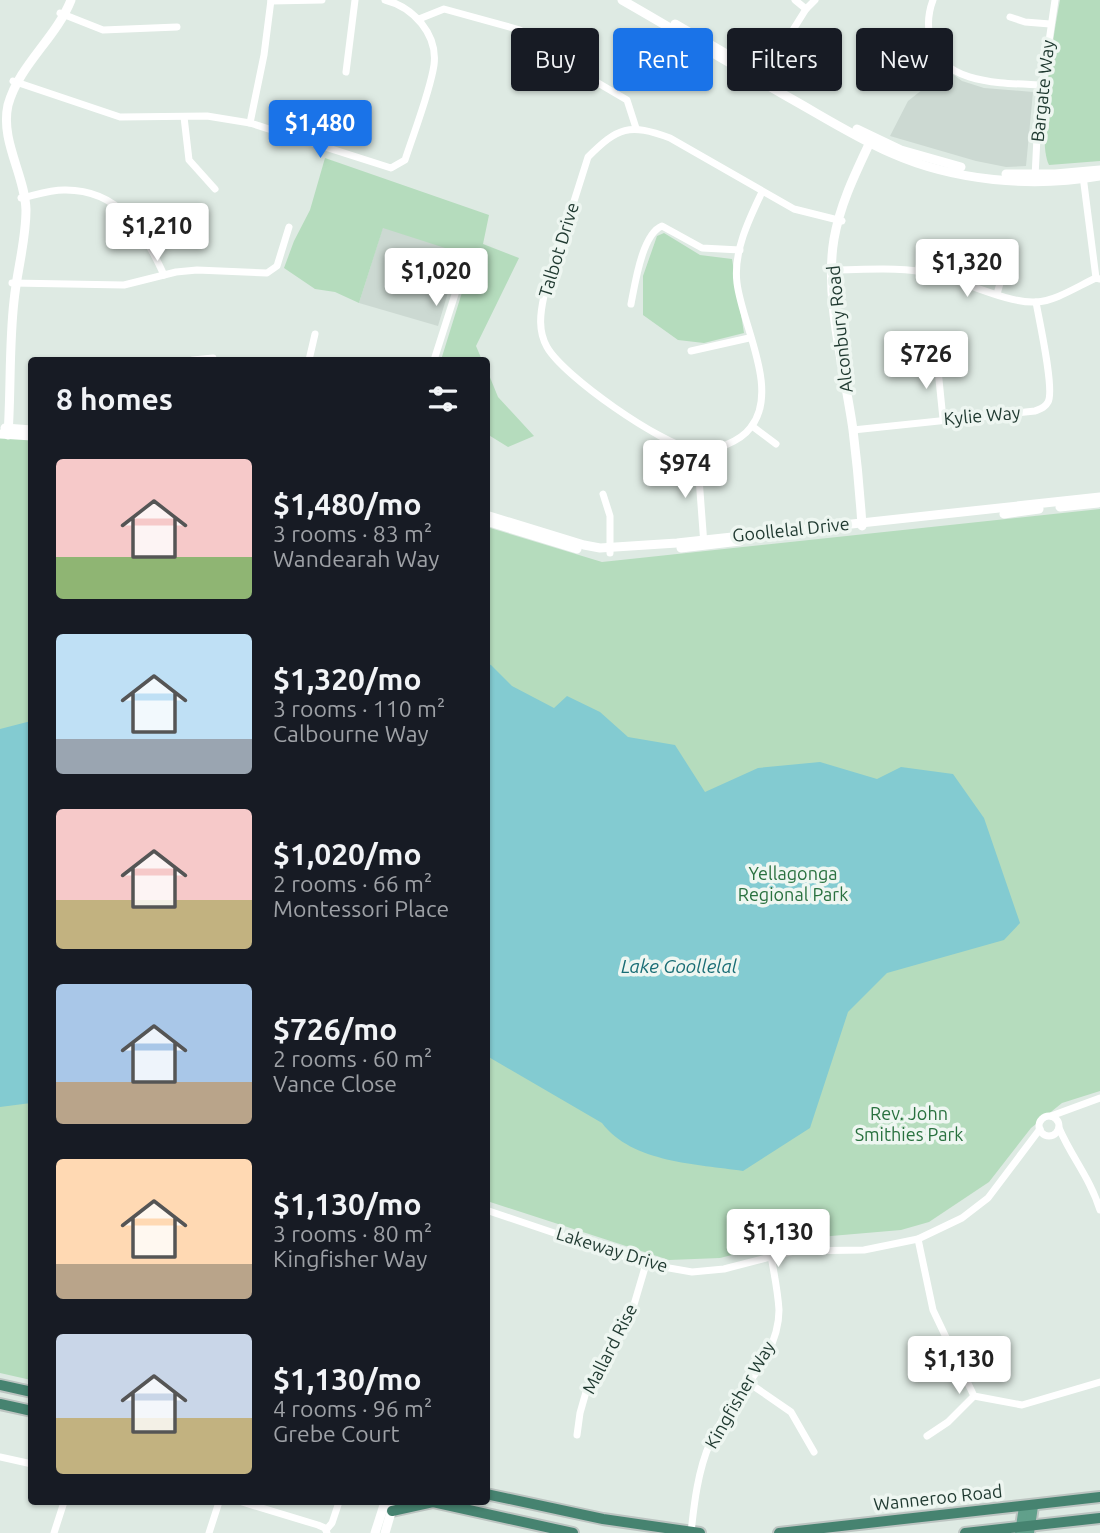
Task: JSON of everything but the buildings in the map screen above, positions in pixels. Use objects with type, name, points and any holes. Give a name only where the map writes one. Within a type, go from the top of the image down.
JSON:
[{"type":"highway","points":[[0,1385],[28,1391]]},
{"type":"highway","points":[[0,1404],[28,1410]]},
{"type":"highway","points":[[490,1495],[603,1519],[700,1533]]},
{"type":"highway","name":"Wanneroo Road","points":[[779,1533],[1100,1497]]},
{"type":"highway","points":[[447,1505],[573,1533]]},
{"type":"highway","points":[[965,1533],[1025,1530],[1100,1518]]},
{"type":"highway","points":[[1044,1533],[1063,1522]]},
{"type":"main road","points":[[1025,1530],[1029,1507]]},
{"type":"street","points":[[4,431],[23,197],[4,143],[2,121],[5,101],[69,0]]},
{"type":"street","points":[[250,123],[264,55],[271,1],[322,0]]},
{"type":"street","points":[[346,72],[355,0]]},
{"type":"street","points":[[16,82],[120,117],[223,118],[250,123],[391,167],[405,160],[434,63],[431,42],[419,19],[395,3],[385,0]]},
{"type":"street","points":[[622,0],[727,59]]},
{"type":"street","points":[[634,0],[727,57]]},
{"type":"street","points":[[795,0],[806,9]]},
{"type":"street","points":[[794,28],[815,0]]},
{"type":"street","points":[[928,28],[933,0]]},
{"type":"street","name":"Bargate Way","points":[[1035,178],[1038,117],[1055,0]]},
{"type":"street","points":[[419,19],[444,9],[513,28]]},
{"type":"street","points":[[62,14],[103,30],[177,27]]},
{"type":"street","points":[[1010,17],[1025,22],[1050,24]]},
{"type":"street","points":[[953,70],[991,82],[1043,85]]},
{"type":"street","points":[[599,84],[627,100],[636,128],[670,138],[794,209],[840,220]]},
{"type":"street","points":[[783,91],[914,162],[990,178],[1100,176]]},
{"type":"street","points":[[184,117],[189,160],[215,189]]},
{"type":"street","name":"Talbot Drive","points":[[636,128],[605,140],[588,158],[539,317],[546,345],[552,355],[593,391],[676,445],[697,451]]},
{"type":"street","name":"Alconbury Road","points":[[865,524],[855,430],[835,319],[833,270],[840,220],[873,141]]},
{"type":"street","points":[[1083,176],[1100,170]]},
{"type":"street","points":[[833,270],[918,271],[997,294],[1036,302],[1052,298],[1098,279],[1083,176]]},
{"type":"street","points":[[23,197],[63,190],[89,192],[107,200],[136,224],[149,243],[164,275]]},
{"type":"street","points":[[703,542],[697,451],[731,442],[752,426],[762,401],[762,390],[736,282],[740,250],[751,214],[762,192]]},
{"type":"street","points":[[631,304],[636,274],[652,233],[657,228],[662,226],[670,229],[702,248],[740,250]]},
{"type":"street","points":[[14,283],[124,285],[197,270],[267,273],[277,266],[289,227]]},
{"type":"street","points":[[918,271],[923,249]]},
{"type":"street","points":[[997,294],[1006,262]]},
{"type":"street","points":[[435,357],[465,263]]},
{"type":"street","name":"Kylie Way","points":[[855,430],[1035,411],[1045,406],[1050,397],[1036,302]]},
{"type":"street","points":[[310,357],[315,334]]},
{"type":"street","points":[[691,351],[749,338]]},
{"type":"street","points":[[937,360],[943,419]]},
{"type":"street","points":[[752,426],[776,444]]},
{"type":"street","points":[[4,431],[28,430]]},
{"type":"street","points":[[4,431],[28,435]]},
{"type":"street","points":[[603,494],[610,516],[610,551]]},
{"type":"street","name":"Goollelal Drive","points":[[490,522],[586,551],[610,551],[1100,497]]},
{"type":"street","name":"Goollelal Drive","points":[[865,524],[1100,503]]},
{"type":"street","name":"Goollelal Drive","points":[[490,516],[610,551]]},
{"type":"street","points":[[1066,1145],[1046,1133],[1041,1121],[1100,1098]]},
{"type":"street","points":[[1046,1133],[1059,1126],[1073,1109]]},
{"type":"street","points":[[1050,1116],[1056,1118],[1066,1145],[1092,1185],[1100,1210]]},
{"type":"street","name":"Lakeway Drive","points":[[490,1211],[646,1264],[692,1272],[724,1269],[794,1251],[864,1250],[918,1239],[962,1218],[988,1198],[1033,1140],[1046,1133]]},
{"type":"street","points":[[918,1239],[933,1310],[974,1395]]},
{"type":"street","name":"Kingfisher Way","points":[[691,1533],[701,1471],[710,1443],[728,1411],[767,1355],[776,1329],[779,1310],[771,1256]]},
{"type":"street","name":"Mallard Rise","points":[[577,1435],[586,1392],[619,1339],[633,1308],[646,1264]]},
{"type":"street","points":[[974,1395],[1022,1405],[1100,1382]]},
{"type":"street","points":[[749,1383],[791,1412],[814,1451]]},
{"type":"street","points":[[927,1436],[948,1422],[974,1395]]},
{"type":"street","points":[[0,1457],[28,1463]]},
{"type":"street","points":[[54,1533],[63,1505]]},
{"type":"street","points":[[209,1533],[218,1505]]},
{"type":"street","points":[[252,1505],[318,1525],[326,1532],[338,1505]]},
{"type":"street","points":[[375,1533],[390,1505]]},
{"type":"street","points":[[385,1533],[390,1505]]},
{"type":"shaded area","points":[[953,74],[962,81],[984,88],[1033,92],[1026,166],[1006,167],[976,161],[890,136],[908,101],[921,91],[953,91]]},
{"type":"shaded area","points":[[383,227],[460,252],[438,326],[359,303]]},
{"type":"green space","points":[[1060,0],[1100,0],[1100,161],[1049,165],[1045,152],[1047,85]]},
{"type":"green space","points":[[325,158],[489,215],[483,244],[519,258],[476,346],[481,357],[442,357],[473,257],[383,228],[359,303],[335,292],[315,289],[284,268],[310,210]]},
{"type":"green space","points":[[664,233],[700,255],[732,259],[744,333],[704,343],[678,340],[643,315],[643,276],[657,236]]},
{"type":"green space","points":[[490,377],[498,397],[534,436],[508,447],[490,436]]},
{"type":"green space","points":[[0,437],[28,439],[28,1379],[0,1373]]},
{"type":"green space","name":"Yellagonga Regional Park","points":[[1100,509],[1100,1091],[1062,1103],[1031,1128],[989,1182],[929,1222],[901,1230],[796,1239],[720,1258],[669,1260],[490,1202],[490,528],[602,562]]},
{"type":"water","name":"Lake Goollelal","points":[[490,665],[512,686],[554,708],[567,696],[600,712],[628,737],[675,745],[705,792],[758,768],[820,762],[877,779],[901,767],[953,774],[984,818],[1020,923],[1004,940],[887,973],[848,1012],[810,1128],[743,1171],[648,1154],[615,1136],[602,1123],[490,1058]]},
{"type":"water","points":[[28,722],[28,1103],[0,1107],[0,729]]},
{"type":"park label","name":"Rev. John Smithies Park","points":[[909,1124]]}]
